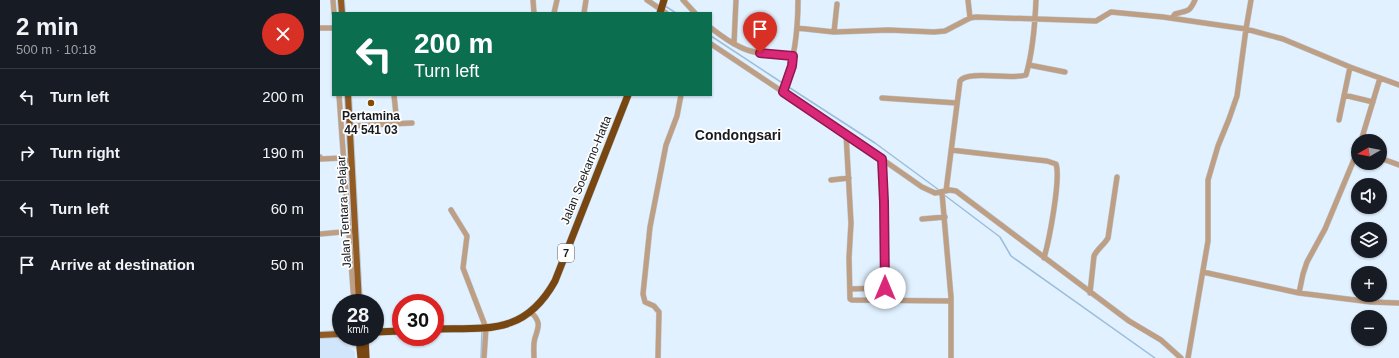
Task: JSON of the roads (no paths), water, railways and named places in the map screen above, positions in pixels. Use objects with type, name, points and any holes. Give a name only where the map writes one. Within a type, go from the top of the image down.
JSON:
[{"type":"highway","name":"Jalan Soekarno-Hatta","points":[[444,329],[486,328],[511,324],[531,312],[547,295],[554,281],[628,96]]},
{"type":"highway","points":[[360,346],[361,358]]},
{"type":"highway","points":[[365,346],[366,358]]},
{"type":"main road","points":[[341,0],[342,12]]},
{"type":"main road","name":"Jalan Tentara Pelajar","points":[[348,96],[352,162],[352,231],[358,294]]},
{"type":"main road","points":[[320,335],[332,334]]},
{"type":"street","points":[[333,0],[334,12]]},
{"type":"street","points":[[533,0],[534,12]]},
{"type":"street","points":[[554,12],[557,0]]},
{"type":"street","points":[[584,12],[586,0]]},
{"type":"street","points":[[646,0],[663,7]]},
{"type":"street","points":[[683,0],[694,12]]},
{"type":"street","points":[[734,44],[736,0]]},
{"type":"street","points":[[783,92],[792,66],[797,28],[798,0]]},
{"type":"street","points":[[968,0],[970,18]]},
{"type":"street","points":[[951,358],[951,301],[944,192],[960,81],[962,78],[980,75],[1018,77],[1026,75],[1029,65],[1036,18],[1036,0]]},
{"type":"street","points":[[1172,18],[1175,14],[1191,9],[1195,0]]},
{"type":"street","points":[[1188,358],[1208,241],[1208,180],[1218,146],[1237,96],[1246,29],[1252,0]]},
{"type":"street","points":[[834,32],[837,4]]},
{"type":"street","points":[[797,28],[834,32],[888,30],[934,32],[945,30],[970,18],[976,17],[1096,21],[1112,12],[1172,18],[1246,29],[1283,39],[1350,67],[1399,85]]},
{"type":"street","points":[[320,28],[332,28]]},
{"type":"street","points":[[712,29],[734,44],[750,51],[793,56]]},
{"type":"street","points":[[712,45],[846,134],[922,187],[935,193],[953,190],[956,191],[1090,293],[1129,321],[1161,340],[1181,358]]},
{"type":"street","points":[[1029,65],[1065,72]]},
{"type":"street","points":[[1338,120],[1350,67]]},
{"type":"street","points":[[1363,134],[1380,78]]},
{"type":"street","points":[[1344,95],[1373,102]]},
{"type":"street","points":[[339,96],[352,231],[354,294]]},
{"type":"street","points":[[394,96],[397,124]]},
{"type":"street","points":[[658,358],[659,312],[654,306],[646,302],[643,294],[650,227],[666,145],[677,116],[681,96]]},
{"type":"street","points":[[882,98],[957,103]]},
{"type":"street","points":[[350,126],[412,123]]},
{"type":"street","points":[[846,134],[851,223],[849,258],[851,300],[951,301]]},
{"type":"street","points":[[951,150],[1046,161],[1056,164],[1056,185],[1050,233],[1044,258]]},
{"type":"street","points":[[320,157],[322,159],[336,157],[352,162]]},
{"type":"street","points":[[882,159],[885,301]]},
{"type":"street","points":[[1387,161],[1399,165]]},
{"type":"street","points":[[1299,293],[1307,262],[1326,229],[1351,167]]},
{"type":"street","points":[[1090,293],[1094,256],[1096,252],[1106,243],[1108,238],[1117,177]]},
{"type":"street","points":[[831,180],[849,178]]},
{"type":"street","points":[[451,210],[467,236],[463,268],[486,328],[484,358]]},
{"type":"street","points":[[922,219],[945,217]]},
{"type":"street","points":[[320,234],[352,231]]},
{"type":"street","points":[[1203,272],[1299,293],[1371,302],[1399,303]]},
{"type":"street","points":[[850,288],[885,288]]},
{"type":"street","points":[[531,312],[536,317],[538,323],[534,358]]},
{"type":"waterway","points":[[665,6],[674,12]]},
{"type":"waterway","points":[[712,37],[784,84]]},
{"type":"waterway","points":[[787,86],[875,143],[939,190]]},
{"type":"waterway","points":[[943,194],[1000,237],[1011,256],[1155,358]]},
{"type":"waterway","points":[[481,358],[482,330]]},
{"type":"place","name":"Pertamina 44 541 03","points":[[371,103]]},
{"type":"district","name":"Condongsari","points":[[738,135]]}]
